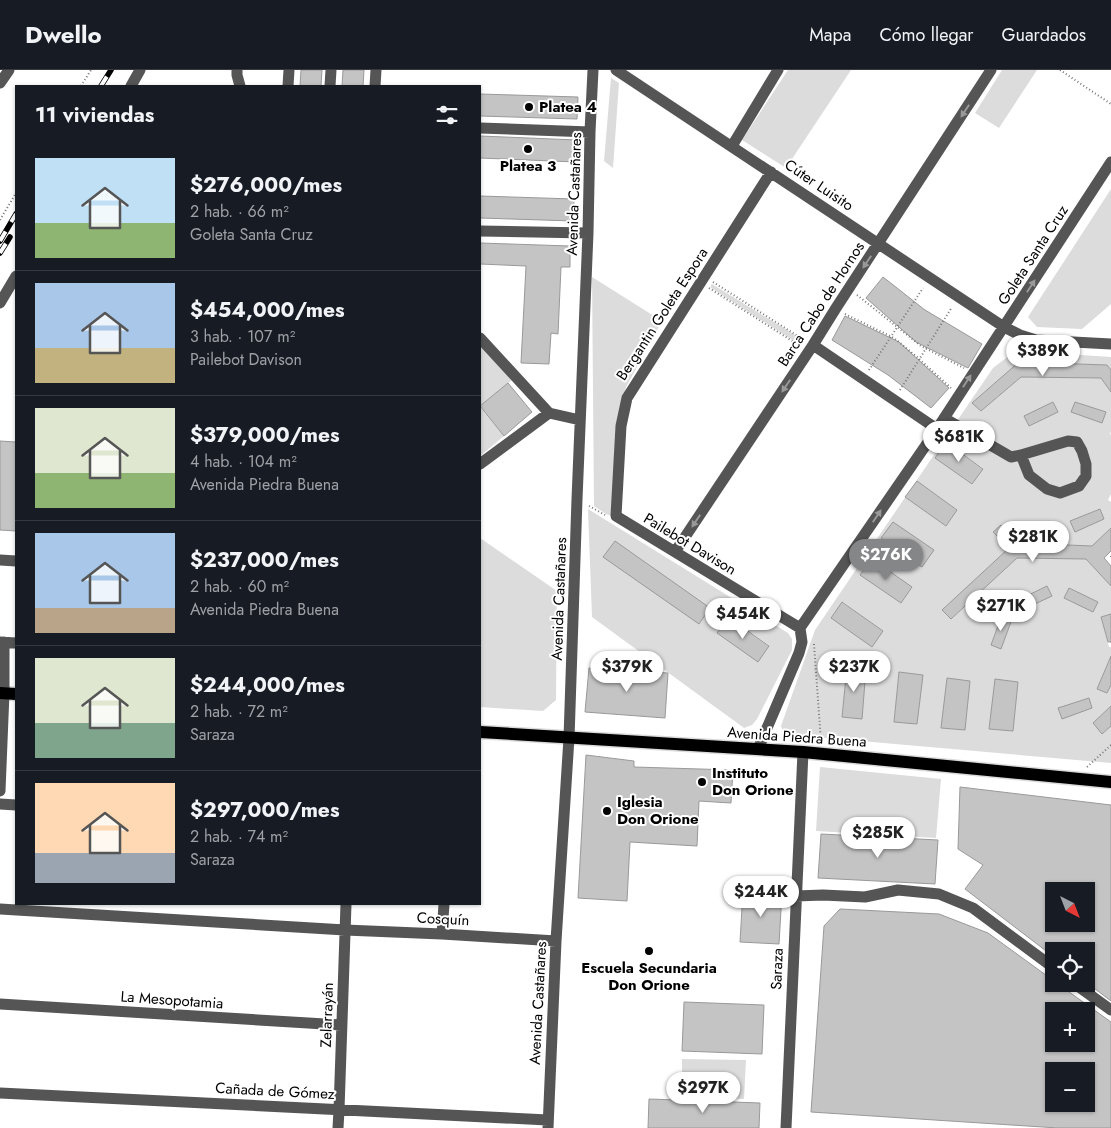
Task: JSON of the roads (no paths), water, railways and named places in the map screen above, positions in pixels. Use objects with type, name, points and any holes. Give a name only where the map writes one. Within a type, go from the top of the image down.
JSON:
[{"type":"main road","name":"Avenida Piedra Buena","points":[[481,732],[803,752],[1111,782]]},
{"type":"street","points":[[0,83],[9,70]]},
{"type":"street","points":[[132,85],[140,70]]},
{"type":"street","points":[[237,70],[240,85]]},
{"type":"street","points":[[288,85],[289,70]]},
{"type":"street","points":[[330,85],[331,70]]},
{"type":"street","points":[[376,70],[376,85]]},
{"type":"street","name":"Avenida Castañares","points":[[548,1124],[556,941],[570,738],[593,70]]},
{"type":"street","name":"Cúter Luisito","points":[[616,70],[631,74],[732,146],[1004,327],[1036,340],[1111,344]]},
{"type":"street","points":[[732,146],[778,70]]},
{"type":"street","name":"Barca Cabo de Hornos","points":[[675,552],[991,70]]},
{"type":"street","points":[[481,128],[590,132]]},
{"type":"street","name":"Goleta Santa Cruz","points":[[800,628],[937,429],[1111,162]]},
{"type":"street","name":"Bergantin Goleta Espora","points":[[616,516],[621,426],[627,398],[771,172]]},
{"type":"street","points":[[481,231],[588,233]]},
{"type":"street","points":[[0,303],[15,278]]},
{"type":"street","points":[[481,339],[549,413],[580,420]]},
{"type":"street","points":[[811,347],[863,379],[937,429]]},
{"type":"street","points":[[481,463],[549,413]]},
{"type":"street","points":[[944,418],[1011,457],[1068,440],[1077,442],[1086,464],[1086,476],[1079,486],[1060,493],[1047,489],[1029,474],[1021,455]]},
{"type":"street","name":"Pailebot Davison","points":[[616,516],[800,628]]},
{"type":"street","points":[[0,560],[15,561]]},
{"type":"street","points":[[758,749],[799,654],[802,642],[800,628]]},
{"type":"street","points":[[0,791],[7,693],[2,642],[15,643]]},
{"type":"street","name":"Saraza","points":[[786,1128],[803,752]]},
{"type":"street","points":[[0,804],[15,806]]},
{"type":"street","points":[[796,896],[865,897],[898,890],[939,894],[973,908],[1045,961]]},
{"type":"street","name":"Zelarrayán","points":[[338,1128],[346,905]]},
{"type":"street","points":[[442,934],[444,905]]},
{"type":"street","name":"Cosquín","points":[[0,909],[556,941]]},
{"type":"street","points":[[1086,992],[1111,1010]]},
{"type":"street","name":"La Mesopotamia","points":[[0,1004],[341,1025]]},
{"type":"street","name":"Cañada de Gómez","points":[[0,1093],[339,1110],[548,1124]]},
{"type":"railway","points":[[102,85],[111,70]]},
{"type":"railway","points":[[0,241],[15,216]]},
{"type":"railway","points":[[0,253],[10,237]]},
{"type":"place","name":"Platea 4","points":[[529,107]]},
{"type":"place","name":"Platea 3","points":[[528,149]]},
{"type":"place","name":"Instituto Don Orione","points":[[702,782]]},
{"type":"place","name":"Iglesia Don Orione","points":[[607,811]]},
{"type":"place","name":"Escuela Secundaria Don Orione","points":[[649,951]]}]
